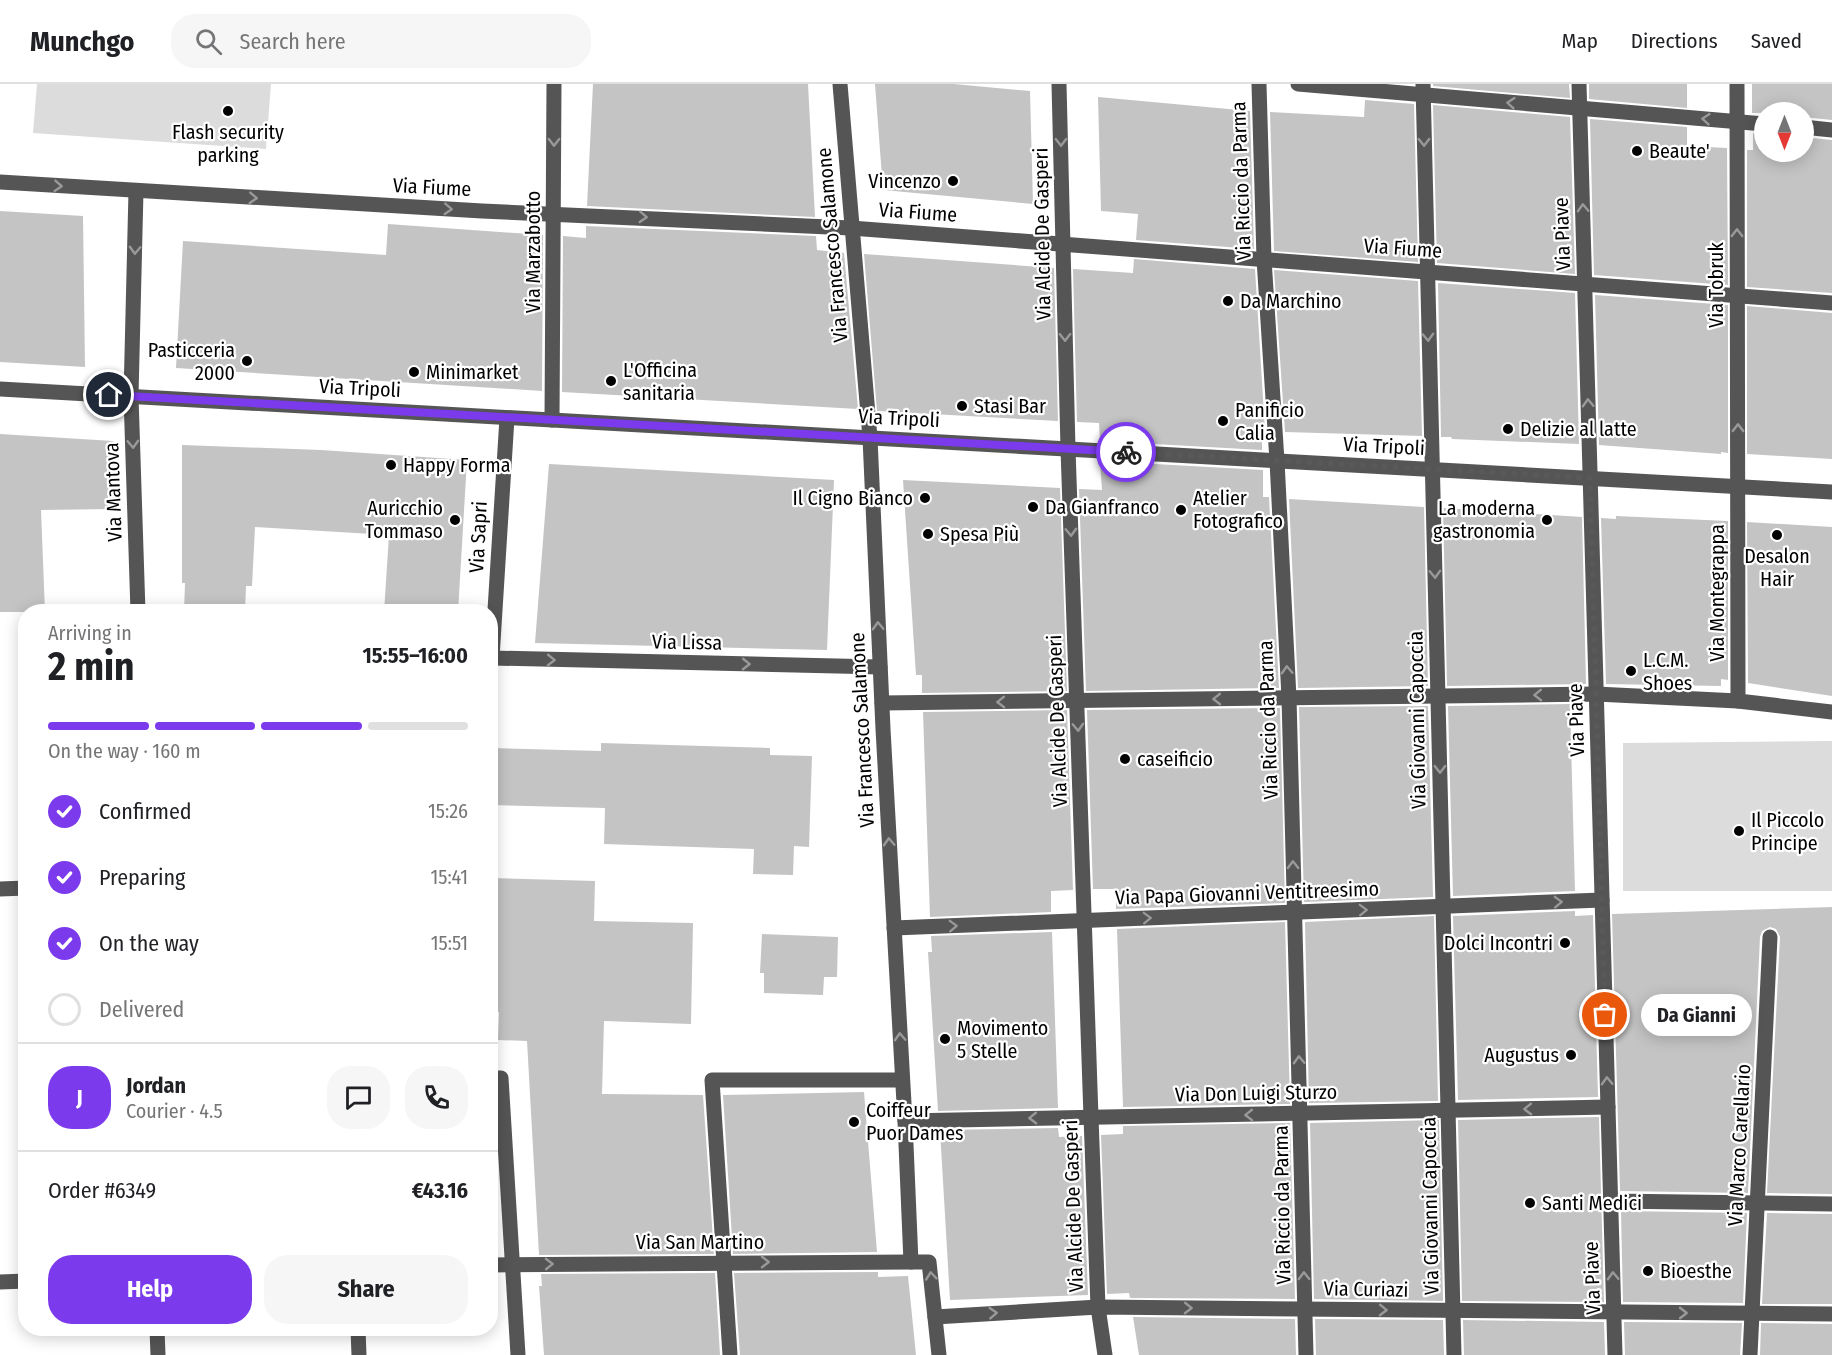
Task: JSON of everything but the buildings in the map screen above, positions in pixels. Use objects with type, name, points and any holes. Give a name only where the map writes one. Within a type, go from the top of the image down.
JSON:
[{"type":"street","name":"Via Marzabotto","points":[[552,420],[554,84]]},
{"type":"street","name":"Via Francesco Salamone","points":[[840,84],[870,438],[910,1262]]},
{"type":"street","name":"Via Alcide De Gasperi","points":[[1059,84],[1068,449],[1091,1117],[1098,1307],[1105,1355]]},
{"type":"street","name":"Via Riccio da Parma","points":[[1259,84],[1264,259],[1289,698],[1306,1355]]},
{"type":"street","points":[[1298,84],[1423,89],[1580,109],[1754,123]]},
{"type":"street","name":"Via Piave","points":[[1579,84],[1615,1355]]},
{"type":"street","name":"Via Tobruk","points":[[1737,84],[1738,486]]},
{"type":"street","name":"Via Giovanni Capoccia","points":[[1423,89],[1454,1355]]},
{"type":"street","points":[[1814,128],[1832,130]]},
{"type":"street","name":"Via Fiume","points":[[0,182],[458,209],[851,228],[1832,303]]},
{"type":"street","name":"Via Mantova","points":[[136,191],[131,396],[138,604]]},
{"type":"street","name":"Via Tripoli","points":[[0,389],[1832,492]]},
{"type":"street","name":"Via Sapri","points":[[495,604],[507,418]]},
{"type":"street","name":"Via Montegrappa","points":[[1738,486],[1738,701]]},
{"type":"street","name":"Via Lissa","points":[[498,658],[880,667]]},
{"type":"street","points":[[882,703],[1596,694],[1738,701],[1832,712]]},
{"type":"street","points":[[0,889],[18,888]]},
{"type":"street","name":"Via Papa Giovanni Ventitreesimo","points":[[894,928],[1602,900]]},
{"type":"street","name":"Via Marco Carellario","points":[[1750,1355],[1770,937]]},
{"type":"street","points":[[730,1355],[712,1080],[902,1080]]},
{"type":"street","points":[[498,1100],[513,1265],[518,1355]]},
{"type":"street","name":"Via Don Luigi Sturzo","points":[[904,1121],[1608,1107]]},
{"type":"street","points":[[1610,1201],[1832,1204]]},
{"type":"street","points":[[910,1262],[929,1262],[939,1355]]},
{"type":"street","name":"Via San Martino","points":[[498,1265],[910,1262]]},
{"type":"street","points":[[0,1282],[18,1281]]},
{"type":"street","name":"Via Curiazi","points":[[935,1317],[1098,1307],[1832,1314]]},
{"type":"street","points":[[157,1336],[158,1355]]},
{"type":"street","points":[[358,1336],[359,1355]]},
{"type":"shaded area","points":[[37,84],[271,84],[266,149],[33,133]]},
{"type":"shaded area","points":[[1832,741],[1832,891],[1623,891],[1623,743]]},
{"type":"way so far","points":[[1126,452],[1590,478],[1605,1015]]},
{"type":"place","name":"Flash security parking","points":[[228,111]]},
{"type":"place","name":"Beaute'","points":[[1637,151]]},
{"type":"place","name":"Vincenzo","points":[[953,181]]},
{"type":"place","name":"Da Marchino","points":[[1228,301]]},
{"type":"place","name":"Pasticceria 2000","points":[[247,361]]},
{"type":"place","name":"Minimarket","points":[[414,372]]},
{"type":"place","name":"L'Officina sanitaria","points":[[611,381]]},
{"type":"place","name":"Stasi Bar","points":[[962,406]]},
{"type":"place","name":"Panificio Calia","points":[[1223,421]]},
{"type":"place","name":"Delizie al latte","points":[[1508,429]]},
{"type":"place","name":"Happy Forma","points":[[391,465]]},
{"type":"place","name":"Il Cigno Bianco","points":[[925,498]]},
{"type":"place","name":"Da Gianfranco","points":[[1033,507]]},
{"type":"place","name":"Atelier Fotografico","points":[[1181,510]]},
{"type":"place","name":"Auricchio Tommaso","points":[[455,520]]},
{"type":"place","name":"La moderna gastronomia","points":[[1547,520]]},
{"type":"place","name":"Spesa Più","points":[[928,534]]},
{"type":"place","name":"Desalon Hair","points":[[1777,535]]},
{"type":"place","name":"L.C.M. Shoes","points":[[1631,671]]},
{"type":"place","name":"caseificio","points":[[1125,759]]},
{"type":"place","name":"Il Piccolo Principe","points":[[1739,831]]},
{"type":"place","name":"Dolci Incontri","points":[[1565,943]]},
{"type":"place","name":"Da Gianni","points":[[1605,1015]]},
{"type":"place","name":"Movimento 5 Stelle","points":[[945,1039]]},
{"type":"place","name":"Augustus","points":[[1571,1055]]},
{"type":"place","name":"Coiffeur Puor Dames","points":[[854,1122]]},
{"type":"place","name":"Santi Medici","points":[[1530,1203]]},
{"type":"place","name":"Bioesthe","points":[[1648,1271]]},
{"type":"route","points":[[109,395],[1126,452]]}]
